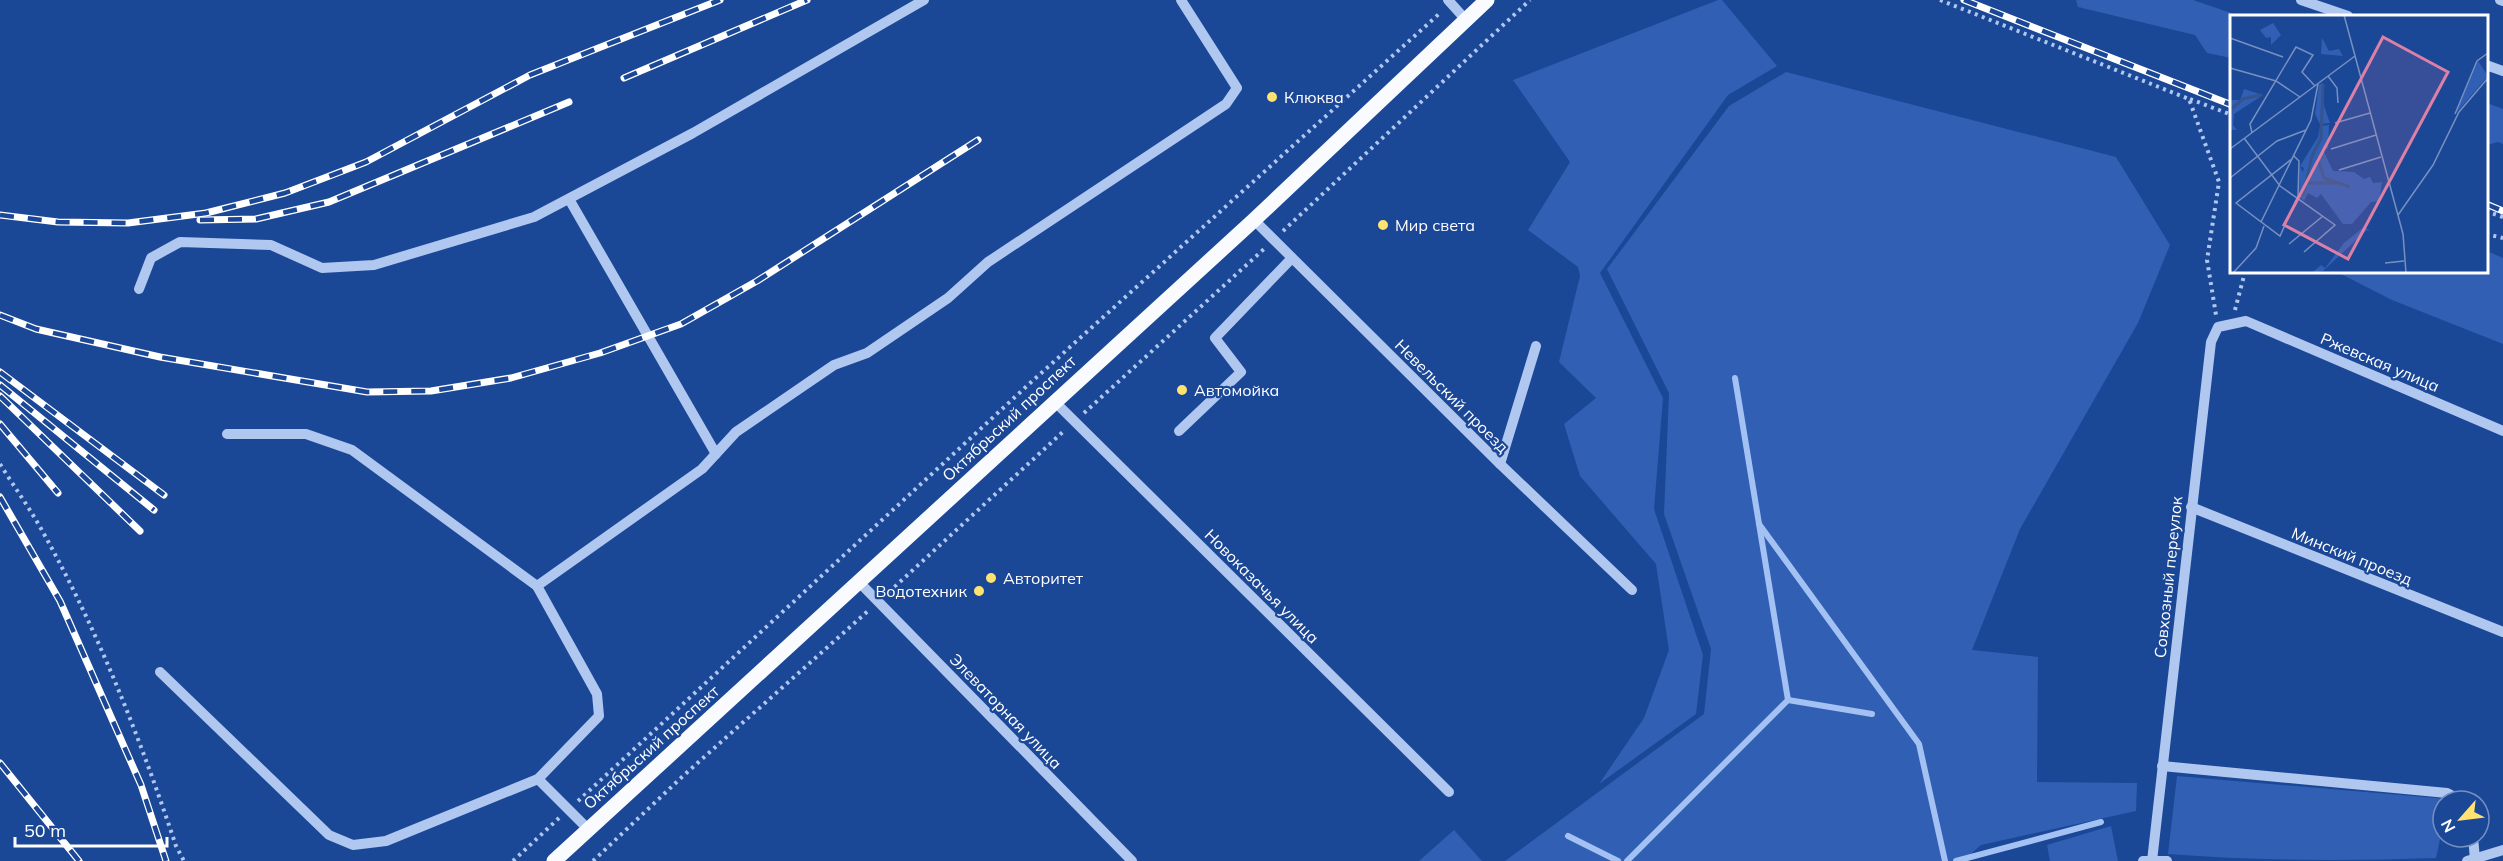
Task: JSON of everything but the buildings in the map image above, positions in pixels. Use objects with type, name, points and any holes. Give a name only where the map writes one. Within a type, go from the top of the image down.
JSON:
[{"type":"main road","name":"Октябрьский проспект","points":[[554,861],[1254,220],[1487,0]]},
{"type":"street","points":[[139,289],[151,258],[180,242],[271,245],[322,268],[374,265],[534,217],[693,133],[924,0]]},
{"type":"street","points":[[537,586],[702,469],[736,432],[834,365],[867,353],[948,298],[988,262],[1226,104],[1237,88],[1181,0]]},
{"type":"street","points":[[2301,0],[2345,15]]},
{"type":"street","points":[[1449,2],[1466,20]]},
{"type":"street","points":[[2488,65],[2503,71]]},
{"type":"street","points":[[569,199],[716,454]]},
{"type":"street","name":"Невельский проезд","points":[[1254,220],[1500,464],[1632,590]]},
{"type":"street","points":[[1179,431],[1241,372],[1215,338],[1292,258]]},
{"type":"street","name":"Ржевская улица","points":[[2218,327],[2246,321],[2503,431]]},
{"type":"street","name":"Совхозный переулок","points":[[2149,860],[2211,342],[2218,327]]},
{"type":"street","points":[[1500,464],[1536,346]]},
{"type":"street","name":"Новоказачья улица","points":[[1054,401],[1449,792]]},
{"type":"street","points":[[160,672],[328,835],[353,844],[386,841],[537,780],[599,716],[597,694],[537,586],[352,450],[306,434],[227,434]]},
{"type":"street","name":"Минский проезд","points":[[2191,507],[2503,632]]},
{"type":"street","name":"Элеваторная улица","points":[[858,582],[1132,861]]},
{"type":"street","points":[[2162,766],[2431,791]]},
{"type":"street","points":[[537,780],[588,829]]},
{"type":"street","points":[[2471,860],[2503,850]]},
{"type":"street","points":[[2149,860],[2167,861]]},
{"type":"path","points":[[1940,0],[2230,114]]},
{"type":"path","points":[[513,861],[1028,385],[1449,2]]},
{"type":"path","points":[[2189,99],[2219,182],[2207,260],[2218,327]]},
{"type":"path","points":[[2488,211],[2503,217]]},
{"type":"path","points":[[2488,234],[2503,238]]},
{"type":"path","points":[[2218,327],[2236,308],[2245,273]]},
{"type":"path","points":[[0,464],[44,532],[98,641],[142,744],[176,846],[184,861]]},
{"type":"shaded area","points":[[1722,0],[1777,66],[1728,95],[1600,273],[1663,398],[1654,509],[1703,655],[1696,714],[1599,784],[1644,718],[1669,650],[1656,564],[1580,476],[1564,424],[1596,398],[1559,362],[1580,276],[1578,267],[1528,230],[1570,162],[1513,80]]},
{"type":"shaded area","points":[[2076,0],[2193,0],[2237,15],[2230,15],[2230,58],[2207,53],[2195,35],[2078,7]]},
{"type":"shaded area","points":[[1786,72],[2116,157],[2170,245],[2138,323],[2020,529],[1972,650],[2038,657],[2037,782],[2137,783],[2136,811],[1981,845],[1963,861],[1505,861],[1704,714],[1711,649],[1664,514],[1669,393],[1607,269],[1729,106]]},
{"type":"shaded area","points":[[2488,103],[2503,109],[2503,144],[2498,142],[2488,145]]},
{"type":"shaded area","points":[[2488,251],[2503,258],[2503,344],[2392,300],[2339,273],[2488,273]]},
{"type":"shaded area","points":[[2177,776],[2431,798],[2431,849],[2438,849],[2436,858],[2369,860],[2235,858],[2168,854]]},
{"type":"shaded area","points":[[2111,826],[2118,861],[2050,861],[2047,845]]},
{"type":"shaded area","points":[[1454,830],[1482,861],[1419,861]]},
{"type":"waterway","points":[[1627,861],[1788,700],[1735,378]]},
{"type":"waterway","points":[[1759,524],[1919,744],[1945,861]]},
{"type":"waterway","points":[[1788,700],[1872,714]]},
{"type":"waterway","points":[[1956,861],[2101,822]]},
{"type":"waterway","points":[[1568,836],[1618,861]]},
{"type":"railway","points":[[0,215],[58,222],[128,223],[206,213],[285,193],[366,162],[530,75],[720,0]]},
{"type":"railway","points":[[624,78],[807,0]]},
{"type":"railway","points":[[1964,0],[2230,104]]},
{"type":"railway","points":[[200,220],[256,219],[329,202],[569,102]]},
{"type":"railway","points":[[0,315],[36,329],[160,357],[367,392],[431,391],[511,378],[600,353],[681,324],[757,281],[978,140]]},
{"type":"railway","points":[[2488,205],[2503,211]]},
{"type":"railway","points":[[0,372],[164,495]]},
{"type":"railway","points":[[0,385],[154,510]]},
{"type":"railway","points":[[0,396],[140,531]]},
{"type":"railway","points":[[0,424],[58,493]]},
{"type":"railway","points":[[0,497],[60,601],[141,785],[166,861]]},
{"type":"railway","points":[[0,763],[79,861]]},
{"type":"place","name":"Клюква","points":[[1272,97]]},
{"type":"place","name":"Мир света","points":[[1383,225]]},
{"type":"place","name":"Автомойка","points":[[1182,390]]},
{"type":"place","name":"Авторитет","points":[[991,578]]},
{"type":"place","name":"Водотехник","points":[[979,591]]}]
